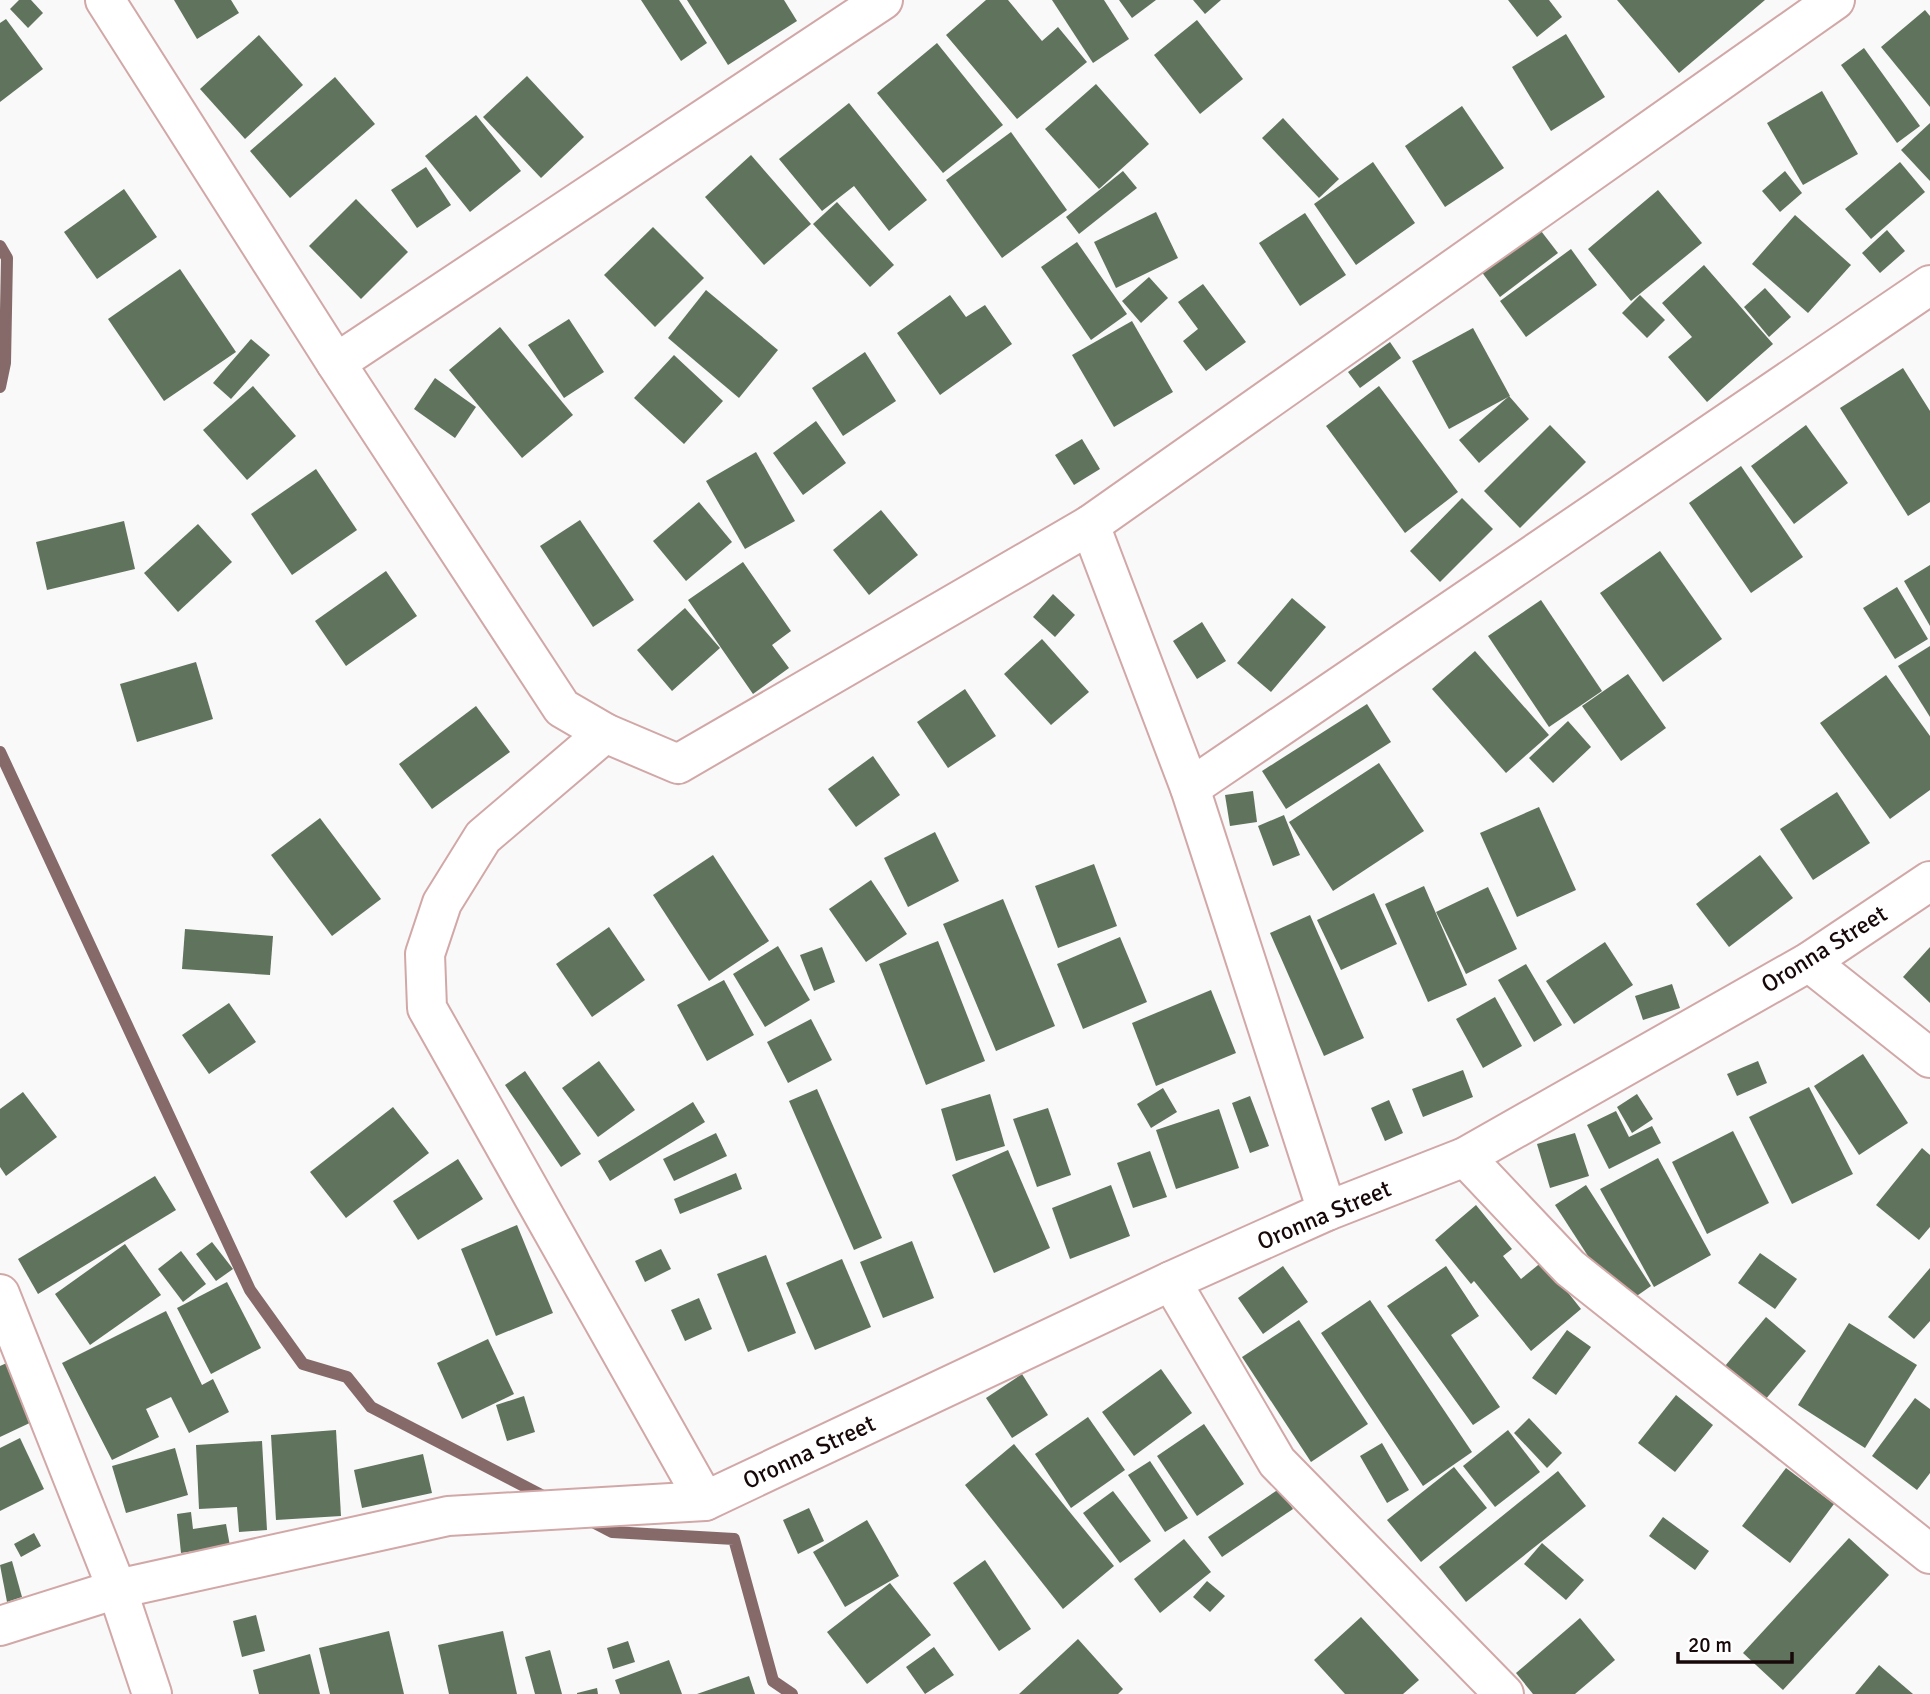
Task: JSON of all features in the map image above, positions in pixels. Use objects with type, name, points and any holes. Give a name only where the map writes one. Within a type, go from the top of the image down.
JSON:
[{"type":"street","points":[[106,0],[336,363],[562,708],[605,733],[678,764],[1090,525],[1835,0]]},
{"type":"street","points":[[336,363],[883,0]]},
{"type":"street","points":[[1190,788],[1930,285]]},
{"type":"street","points":[[1090,525],[1190,788],[1327,1211]]},
{"type":"street","points":[[0,1626],[117,1589],[448,1516],[699,1502],[427,1008],[425,954],[442,903],[484,837],[605,733]]},
{"type":"street","name":"Oronna Street","points":[[699,1502],[1171,1281],[1327,1211],[1465,1157],[1809,962],[1930,881]]},
{"type":"street","points":[[1809,962],[1930,1058]]},
{"type":"street","points":[[1465,1157],[1570,1268],[1930,1554]]},
{"type":"street","points":[[1171,1281],[1276,1462],[1504,1694]]},
{"type":"street","points":[[0,1294],[117,1589],[152,1694]]},
{"type":"building","points":[[19,0],[31,0],[43,13],[28,28],[10,9]]},
{"type":"building","points":[[174,0],[231,0],[239,13],[197,39]]},
{"type":"building","points":[[641,0],[679,0],[707,43],[681,61]]},
{"type":"building","points":[[687,0],[784,0],[797,21],[728,65]]},
{"type":"building","points":[[986,0],[1008,0],[1042,41],[1058,27],[1087,62],[1017,119],[946,35]]},
{"type":"building","points":[[1052,0],[1104,0],[1129,39],[1093,63]]},
{"type":"building","points":[[1119,0],[1156,0],[1132,18]]},
{"type":"building","points":[[1193,0],[1221,0],[1205,14]]},
{"type":"building","points":[[1508,0],[1549,0],[1562,17],[1537,37]]},
{"type":"building","points":[[1617,0],[1765,0],[1679,73]]},
{"type":"building","points":[[1925,10],[1930,16],[1930,107],[1881,47]]},
{"type":"building","points":[[6,19],[43,69],[0,102],[0,23]]},
{"type":"building","points":[[1197,20],[1243,79],[1200,114],[1154,55]]},
{"type":"building","points":[[1566,34],[1605,97],[1551,131],[1512,67]]},
{"type":"building","points":[[259,35],[303,85],[245,139],[200,89]]},
{"type":"building","points":[[937,43],[1003,125],[943,173],[877,93]]},
{"type":"building","points":[[1864,48],[1920,126],[1897,143],[1841,65]]},
{"type":"building","points":[[527,76],[584,137],[541,178],[483,117]]},
{"type":"building","points":[[335,77],[375,124],[290,198],[250,151]]},
{"type":"building","points":[[1096,84],[1149,144],[1099,189],[1045,129]]},
{"type":"building","points":[[1822,91],[1858,154],[1803,185],[1767,123]]},
{"type":"building","points":[[849,103],[927,200],[889,231],[854,186],[822,211],[779,159]]},
{"type":"building","points":[[1462,106],[1504,168],[1445,207],[1405,146]]},
{"type":"building","points":[[476,115],[521,171],[470,212],[425,156]]},
{"type":"building","points":[[1283,118],[1339,179],[1319,198],[1262,138]]},
{"type":"building","points":[[1930,123],[1930,181],[1901,150]]},
{"type":"building","points":[[1011,132],[1067,210],[1002,258],[946,180]]},
{"type":"building","points":[[751,155],[811,224],[764,265],[705,197]]},
{"type":"building","points":[[1373,162],[1415,223],[1356,265],[1314,204]]},
{"type":"building","points":[[1900,162],[1925,192],[1871,239],[1845,209]]},
{"type":"building","points":[[426,167],[451,205],[417,228],[391,190]]},
{"type":"building","points":[[1123,171],[1137,188],[1079,234],[1066,217]]},
{"type":"building","points":[[1785,171],[1802,193],[1780,212],[1762,191]]},
{"type":"building","points":[[124,189],[157,237],[97,279],[64,232]]},
{"type":"building","points":[[1658,190],[1702,243],[1631,301],[1588,249]]},
{"type":"building","points":[[356,199],[408,252],[361,299],[309,246]]},
{"type":"building","points":[[837,202],[894,265],[870,287],[813,224]]},
{"type":"building","points":[[1156,212],[1178,258],[1116,288],[1094,242]]},
{"type":"building","points":[[1305,213],[1346,275],[1300,306],[1259,243]]},
{"type":"building","points":[[1795,215],[1851,265],[1808,313],[1752,264]]},
{"type":"building","points":[[653,227],[704,278],[655,327],[604,275]]},
{"type":"building","points":[[1538,227],[1558,253],[1500,297],[1481,271]]},
{"type":"building","points":[[1887,230],[1905,251],[1880,273],[1862,253]]},
{"type":"building","points":[[1077,242],[1127,314],[1091,340],[1041,267]]},
{"type":"building","points":[[1571,249],[1597,285],[1526,337],[1500,301]]},
{"type":"building","points":[[1704,265],[1773,344],[1707,402],[1668,357],[1692,337],[1662,303]]},
{"type":"building","points":[[180,269],[236,352],[164,401],[108,319]]},
{"type":"building","points":[[1149,277],[1168,298],[1141,323],[1122,301]]},
{"type":"building","points":[[1203,284],[1246,342],[1206,371],[1183,341],[1198,329],[1178,302]]},
{"type":"building","points":[[1765,288],[1791,317],[1769,337],[1744,307]]},
{"type":"building","points":[[706,290],[778,350],[739,398],[668,338]]},
{"type":"building","points":[[950,295],[966,317],[985,305],[1012,344],[940,395],[897,333]]},
{"type":"building","points":[[1640,295],[1665,320],[1647,338],[1622,313]]},
{"type":"building","points":[[569,319],[604,372],[564,398],[528,345]]},
{"type":"building","points":[[1132,321],[1173,392],[1114,427],[1072,355]]},
{"type":"building","points":[[500,327],[573,415],[522,458],[449,370]]},
{"type":"building","points":[[1473,328],[1510,396],[1449,429],[1412,361]]},
{"type":"building","points":[[251,339],[270,355],[231,399],[213,383]]},
{"type":"building","points":[[1390,342],[1401,358],[1360,388],[1348,372]]},
{"type":"building","points":[[865,352],[896,401],[843,436],[812,388]]},
{"type":"building","points":[[674,355],[723,401],[684,444],[634,398]]},
{"type":"building","points":[[1903,368],[1930,411],[1930,502],[1908,516],[1840,408]]},
{"type":"building","points":[[435,378],[476,407],[455,438],[414,409]]},
{"type":"building","points":[[253,386],[296,436],[247,480],[203,430]]},
{"type":"building","points":[[1379,386],[1458,492],[1405,533],[1326,426]]},
{"type":"building","points":[[1509,396],[1529,419],[1479,463],[1459,440]]},
{"type":"building","points":[[816,421],[846,463],[803,495],[773,453]]},
{"type":"building","points":[[1550,425],[1586,462],[1520,528],[1484,491]]},
{"type":"building","points":[[1806,425],[1848,483],[1794,524],[1751,466]]},
{"type":"building","points":[[1082,439],[1100,469],[1074,485],[1055,455]]},
{"type":"building","points":[[756,452],[795,521],[745,549],[706,481]]},
{"type":"building","points":[[1741,466],[1803,557],[1751,593],[1689,503]]},
{"type":"building","points":[[316,469],[357,530],[292,575],[251,514]]},
{"type":"building","points":[[1462,498],[1493,529],[1440,582],[1410,551]]},
{"type":"building","points":[[699,502],[732,542],[686,581],[653,541]]},
{"type":"building","points":[[881,510],[918,555],[869,595],[833,550]]},
{"type":"building","points":[[580,520],[634,600],[593,627],[540,546]]},
{"type":"building","points":[[124,521],[135,569],[47,590],[36,542]]},
{"type":"building","points":[[198,524],[232,562],[178,612],[144,573]]},
{"type":"building","points":[[1660,551],[1722,639],[1663,682],[1600,593]]},
{"type":"building","points":[[743,562],[791,631],[772,645],[789,668],[753,694],[688,600]]},
{"type":"building","points":[[1930,565],[1930,626],[1904,581]]},
{"type":"building","points":[[386,571],[417,616],[346,666],[315,621]]},
{"type":"building","points":[[1897,587],[1928,639],[1895,659],[1863,608]]},
{"type":"building","points":[[1053,594],[1075,615],[1055,637],[1033,617]]},
{"type":"building","points":[[1292,598],[1326,627],[1271,692],[1237,663]]},
{"type":"building","points":[[1541,600],[1602,691],[1549,727],[1488,636]]},
{"type":"building","points":[[685,608],[720,648],[672,691],[637,650]]},
{"type":"building","points":[[1202,622],[1226,661],[1197,679],[1173,641]]},
{"type":"building","points":[[1042,639],[1089,692],[1051,725],[1004,674]]},
{"type":"building","points":[[1930,646],[1930,717],[1898,666]]},
{"type":"building","points":[[1475,651],[1549,735],[1506,773],[1432,689]]},
{"type":"building","points":[[196,662],[213,719],[137,742],[120,684]]},
{"type":"building","points":[[1628,674],[1666,728],[1621,761],[1582,706]]},
{"type":"building","points":[[1886,675],[1930,736],[1930,790],[1890,819],[1820,723]]},
{"type":"building","points":[[965,689],[996,736],[948,768],[917,722]]},
{"type":"building","points":[[1367,704],[1391,742],[1286,809],[1262,771]]},
{"type":"building","points":[[476,706],[510,752],[432,809],[399,764]]},
{"type":"building","points":[[1568,721],[1591,747],[1553,783],[1529,758]]},
{"type":"building","points":[[873,756],[900,795],[856,827],[828,789]]},
{"type":"building","points":[[1379,763],[1424,831],[1333,891],[1289,822]]},
{"type":"building","points":[[1253,791],[1257,822],[1230,826],[1225,795]]},
{"type":"building","points":[[1837,792],[1870,843],[1813,880],[1780,829]]},
{"type":"building","points":[[1539,807],[1576,890],[1517,917],[1480,833]]},
{"type":"building","points":[[1284,815],[1300,855],[1273,866],[1258,826]]},
{"type":"building","points":[[320,818],[381,899],[332,936],[271,855]]},
{"type":"building","points":[[935,832],[959,881],[908,907],[884,858]]},
{"type":"building","points":[[713,855],[769,941],[709,981],[653,895]]},
{"type":"building","points":[[1760,855],[1793,898],[1729,947],[1696,904]]},
{"type":"building","points":[[1094,864],[1117,926],[1058,948],[1035,886]]},
{"type":"building","points":[[871,880],[907,934],[866,962],[829,909]]},
{"type":"building","points":[[1424,886],[1467,985],[1428,1002],[1385,904]]},
{"type":"building","points":[[1488,887],[1517,949],[1466,974],[1436,912]]},
{"type":"building","points":[[1374,893],[1397,944],[1341,970],[1317,920]]},
{"type":"building","points":[[1003,899],[1055,1026],[996,1051],[943,924]]},
{"type":"building","points":[[1310,915],[1364,1038],[1324,1056],[1270,933]]},
{"type":"building","points":[[609,927],[645,980],[592,1017],[556,964]]},
{"type":"building","points":[[185,929],[273,936],[270,975],[182,969]]},
{"type":"building","points":[[1120,937],[1147,1002],[1083,1029],[1057,964]]},
{"type":"building","points":[[938,941],[985,1061],[926,1085],[879,964]]},
{"type":"building","points":[[1605,942],[1633,985],[1574,1024],[1546,981]]},
{"type":"building","points":[[778,946],[810,1000],[765,1027],[733,974]]},
{"type":"building","points":[[822,947],[835,982],[814,991],[800,955]]},
{"type":"building","points":[[1930,947],[1930,1003],[1903,977]]},
{"type":"building","points":[[1526,964],[1562,1025],[1534,1042],[1498,980]]},
{"type":"building","points":[[724,980],[754,1035],[707,1061],[677,1005]]},
{"type":"building","points":[[1672,984],[1680,1008],[1643,1020],[1635,996]]},
{"type":"building","points":[[1211,990],[1236,1053],[1156,1086],[1132,1023]]},
{"type":"building","points":[[1495,997],[1522,1046],[1483,1068],[1456,1019]]},
{"type":"building","points":[[229,1003],[256,1042],[209,1074],[182,1035]]},
{"type":"building","points":[[811,1019],[832,1060],[788,1083],[767,1042]]},
{"type":"building","points":[[1863,1054],[1908,1123],[1859,1155],[1814,1086]]},
{"type":"building","points":[[599,1061],[635,1110],[598,1137],[562,1088]]},
{"type":"building","points":[[1758,1061],[1767,1083],[1737,1096],[1727,1074]]},
{"type":"building","points":[[1463,1070],[1473,1097],[1423,1117],[1412,1089]]},
{"type":"building","points":[[525,1071],[581,1154],[561,1167],[505,1085]]},
{"type":"building","points":[[1809,1087],[1853,1174],[1792,1204],[1749,1117]]},
{"type":"building","points":[[1163,1088],[1177,1112],[1151,1128],[1137,1104]]},
{"type":"building","points":[[817,1089],[882,1238],[854,1250],[789,1101]]},
{"type":"building","points":[[23,1092],[57,1137],[6,1176],[0,1167],[0,1109]]},
{"type":"building","points":[[990,1094],[1005,1146],[956,1161],[941,1109]]},
{"type":"building","points":[[1637,1094],[1653,1119],[1632,1133],[1617,1107]]},
{"type":"building","points":[[1250,1096],[1269,1146],[1250,1153],[1232,1103]]},
{"type":"building","points":[[1389,1100],[1403,1133],[1385,1141],[1371,1108]]},
{"type":"building","points":[[693,1102],[705,1122],[610,1181],[598,1161]]},
{"type":"building","points":[[393,1107],[429,1153],[346,1218],[310,1172]]},
{"type":"building","points":[[1048,1108],[1071,1175],[1037,1187],[1013,1119]]},
{"type":"building","points":[[1219,1109],[1239,1168],[1176,1189],[1156,1130]]},
{"type":"building","points":[[1616,1111],[1629,1137],[1652,1126],[1661,1143],[1609,1169],[1587,1125]]},
{"type":"building","points":[[1733,1131],[1769,1203],[1707,1234],[1672,1162]]},
{"type":"building","points":[[716,1133],[727,1156],[674,1181],[663,1159]]},
{"type":"building","points":[[1575,1133],[1589,1176],[1550,1188],[1537,1144]]},
{"type":"building","points":[[1922,1148],[1930,1155],[1930,1227],[1919,1240],[1876,1205]]},
{"type":"building","points":[[1008,1150],[1050,1248],[994,1273],[952,1175]]},
{"type":"building","points":[[1150,1151],[1167,1197],[1133,1208],[1117,1163]]},
{"type":"building","points":[[1658,1158],[1711,1255],[1654,1287],[1600,1189]]},
{"type":"building","points":[[458,1159],[483,1199],[418,1240],[393,1201]]},
{"type":"building","points":[[736,1173],[742,1189],[680,1214],[674,1199]]},
{"type":"building","points":[[155,1176],[176,1210],[38,1294],[18,1259]]},
{"type":"building","points":[[1111,1185],[1130,1236],[1070,1259],[1052,1208]]},
{"type":"building","points":[[1586,1185],[1651,1286],[1621,1307],[1555,1205]]},
{"type":"building","points":[[1476,1205],[1512,1249],[1503,1256],[1521,1279],[1543,1261],[1581,1309],[1531,1351],[1474,1281],[1471,1284],[1435,1240]]},
{"type":"building","points":[[517,1225],[553,1313],[496,1336],[461,1249]]},
{"type":"building","points":[[912,1241],[934,1298],[883,1318],[860,1262]]},
{"type":"building","points":[[212,1242],[233,1269],[216,1281],[196,1254]]},
{"type":"building","points":[[125,1244],[161,1295],[90,1345],[55,1294]]},
{"type":"building","points":[[661,1249],[671,1269],[645,1282],[635,1261]]},
{"type":"building","points":[[181,1251],[206,1284],[183,1302],[158,1269]]},
{"type":"building","points":[[1760,1253],[1797,1279],[1775,1309],[1738,1283]]},
{"type":"building","points":[[766,1255],[796,1333],[748,1352],[717,1274]]},
{"type":"building","points":[[842,1259],[871,1327],[815,1350],[786,1283]]},
{"type":"building","points":[[1283,1266],[1308,1302],[1263,1334],[1238,1298]]},
{"type":"building","points":[[1446,1266],[1479,1316],[1451,1335],[1500,1407],[1473,1425],[1387,1306]]},
{"type":"building","points":[[1930,1268],[1930,1321],[1914,1339],[1888,1317]]},
{"type":"building","points":[[227,1282],[261,1348],[211,1374],[177,1308]]},
{"type":"building","points":[[699,1298],[712,1329],[685,1341],[671,1310]]},
{"type":"building","points":[[1370,1300],[1472,1452],[1423,1486],[1321,1333]]},
{"type":"building","points":[[166,1311],[202,1385],[213,1379],[229,1412],[189,1433],[171,1397],[146,1409],[159,1437],[112,1460],[62,1363]]},
{"type":"building","points":[[1766,1317],[1806,1351],[1765,1400],[1725,1366]]},
{"type":"building","points":[[1299,1320],[1368,1424],[1311,1462],[1242,1357]]},
{"type":"building","points":[[1849,1323],[1917,1365],[1865,1448],[1798,1405]]},
{"type":"building","points":[[1567,1330],[1591,1347],[1556,1395],[1532,1378]]},
{"type":"building","points":[[488,1339],[514,1394],[462,1419],[437,1363]]},
{"type":"building","points":[[9,1362],[36,1420],[0,1437],[0,1366]]},
{"type":"building","points":[[1161,1369],[1192,1413],[1134,1456],[1102,1412]]},
{"type":"building","points":[[1022,1374],[1048,1415],[1012,1438],[986,1398]]},
{"type":"building","points":[[1676,1395],[1713,1425],[1675,1472],[1638,1443]]},
{"type":"building","points":[[524,1396],[535,1432],[507,1441],[496,1405]]},
{"type":"building","points":[[1915,1398],[1930,1409],[1930,1473],[1917,1490],[1872,1456]]},
{"type":"building","points":[[1088,1417],[1125,1470],[1071,1508],[1035,1454]]},
{"type":"building","points":[[1529,1418],[1562,1453],[1547,1468],[1514,1433]]},
{"type":"building","points":[[1204,1424],[1244,1484],[1197,1516],[1157,1456]]},
{"type":"building","points":[[336,1430],[341,1516],[276,1520],[271,1435]]},
{"type":"building","points":[[1508,1430],[1540,1472],[1495,1507],[1463,1466]]},
{"type":"building","points":[[20,1438],[44,1489],[0,1511],[0,1448]]},
{"type":"building","points":[[262,1441],[267,1530],[239,1532],[237,1507],[199,1509],[196,1445]]},
{"type":"building","points":[[1382,1443],[1409,1490],[1387,1503],[1360,1456]]},
{"type":"building","points":[[1014,1444],[1114,1566],[1063,1609],[965,1485]]},
{"type":"building","points":[[175,1448],[188,1495],[126,1513],[112,1466]]},
{"type":"building","points":[[423,1454],[432,1493],[362,1508],[354,1470]]},
{"type":"building","points":[[1150,1461],[1188,1518],[1165,1532],[1128,1475]]},
{"type":"building","points":[[1454,1467],[1487,1508],[1421,1562],[1387,1520]]},
{"type":"building","points":[[1786,1468],[1834,1504],[1790,1563],[1742,1526]]},
{"type":"building","points":[[1558,1471],[1586,1506],[1466,1602],[1439,1567]]},
{"type":"building","points":[[1279,1489],[1293,1509],[1222,1557],[1208,1537]]},
{"type":"building","points":[[1113,1491],[1151,1541],[1120,1563],[1083,1513]]},
{"type":"building","points":[[809,1508],[824,1541],[798,1554],[783,1520]]},
{"type":"building","points":[[191,1512],[193,1529],[226,1524],[230,1546],[181,1553],[177,1514]]},
{"type":"building","points":[[1663,1517],[1709,1551],[1695,1570],[1649,1536]]},
{"type":"building","points":[[867,1520],[899,1576],[845,1607],[813,1552]]},
{"type":"building","points":[[34,1533],[41,1546],[21,1557],[14,1544]]},
{"type":"building","points":[[1849,1538],[1889,1575],[1783,1690],[1743,1653]]},
{"type":"building","points":[[1184,1539],[1211,1572],[1160,1613],[1134,1579]]},
{"type":"building","points":[[1542,1543],[1584,1580],[1566,1600],[1524,1564]]},
{"type":"building","points":[[985,1560],[1031,1629],[999,1651],[953,1583]]},
{"type":"building","points":[[12,1561],[22,1597],[7,1602],[0,1565]]},
{"type":"building","points":[[1207,1581],[1225,1596],[1210,1612],[1193,1597]]},
{"type":"building","points":[[890,1583],[931,1635],[867,1684],[827,1632]]},
{"type":"building","points":[[256,1615],[265,1651],[242,1657],[233,1621]]},
{"type":"building","points":[[1361,1617],[1419,1680],[1403,1694],[1345,1694],[1314,1660]]},
{"type":"building","points":[[1580,1618],[1615,1660],[1575,1694],[1533,1694],[1516,1673]]},
{"type":"building","points":[[389,1631],[404,1694],[330,1694],[319,1648]]},
{"type":"building","points":[[503,1631],[517,1694],[449,1694],[438,1645]]},
{"type":"building","points":[[1078,1639],[1123,1689],[1118,1694],[1019,1694]]},
{"type":"building","points":[[628,1641],[635,1662],[613,1669],[607,1648]]},
{"type":"building","points":[[934,1647],[954,1675],[925,1694],[906,1667]]},
{"type":"building","points":[[550,1650],[562,1694],[535,1694],[525,1657]]},
{"type":"building","points":[[310,1654],[320,1694],[259,1694],[253,1670]]},
{"type":"building","points":[[669,1660],[682,1694],[620,1694],[615,1680]]},
{"type":"building","points":[[1879,1665],[1913,1694],[1855,1694]]},
{"type":"building","points":[[749,1676],[755,1694],[697,1694]]},
{"type":"building","points":[[597,1688],[598,1694],[577,1694],[577,1693]]},
{"type":"waterway","points":[[0,246],[7,258],[5,363],[0,387]]},
{"type":"waterway","points":[[0,752],[250,1290],[303,1364],[347,1377],[371,1407],[549,1499]]},
{"type":"waterway","points":[[587,1519],[612,1532],[734,1539],[773,1681],[792,1694]]}]
